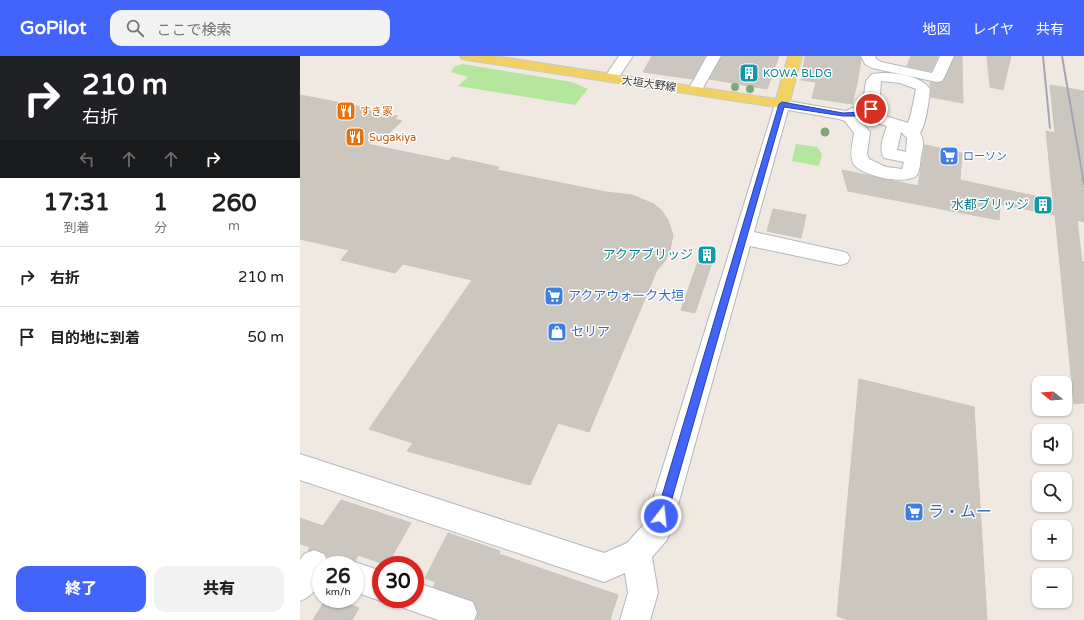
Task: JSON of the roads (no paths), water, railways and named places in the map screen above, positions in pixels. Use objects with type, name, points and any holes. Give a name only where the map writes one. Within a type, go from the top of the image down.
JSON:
[{"type":"main road","name":"大垣大野線","points":[[467,56],[782,104]]},
{"type":"main road","points":[[782,104],[795,56]]},
{"type":"street","points":[[611,78],[626,56]]},
{"type":"street","points":[[695,90],[714,56]]},
{"type":"street","points":[[868,56],[870,61],[921,86],[923,89],[920,114],[916,121],[915,129],[912,133]]},
{"type":"street","points":[[862,132],[871,128],[870,116],[873,81],[877,77],[897,74],[937,78],[947,56]]},
{"type":"street","points":[[300,468],[604,568],[637,553],[657,530],[782,104],[843,115],[870,116],[895,123],[912,133],[915,139],[910,172],[905,175],[870,169],[861,162],[859,154],[862,132],[855,123],[843,115]]},
{"type":"street","points":[[895,123],[889,149],[890,154],[912,159]]},
{"type":"street","points":[[743,237],[840,258]]},
{"type":"street","points":[[635,620],[643,593],[637,553]]},
{"type":"street","points":[[424,600],[462,613],[458,620]]},
{"type":"railway","points":[[1043,56],[1050,128]]},
{"type":"railway","points":[[1062,56],[1084,184]]},
{"type":"place","name":"KOWA BLDG","points":[[749,73]]},
{"type":"place","name":"すき家","points":[[346,111]]},
{"type":"place","name":"Sugakiya","points":[[355,137]]},
{"type":"place","name":"ローソン","points":[[949,156]]},
{"type":"place","name":"水都ブリッジ","points":[[1043,205]]},
{"type":"place","name":"アクアブリッジ","points":[[707,255]]},
{"type":"place","name":"アクアウォーク大垣","points":[[554,296]]},
{"type":"place","name":"セリア","points":[[557,332]]},
{"type":"place","name":"ラ・ムー","points":[[914,512]]}]
